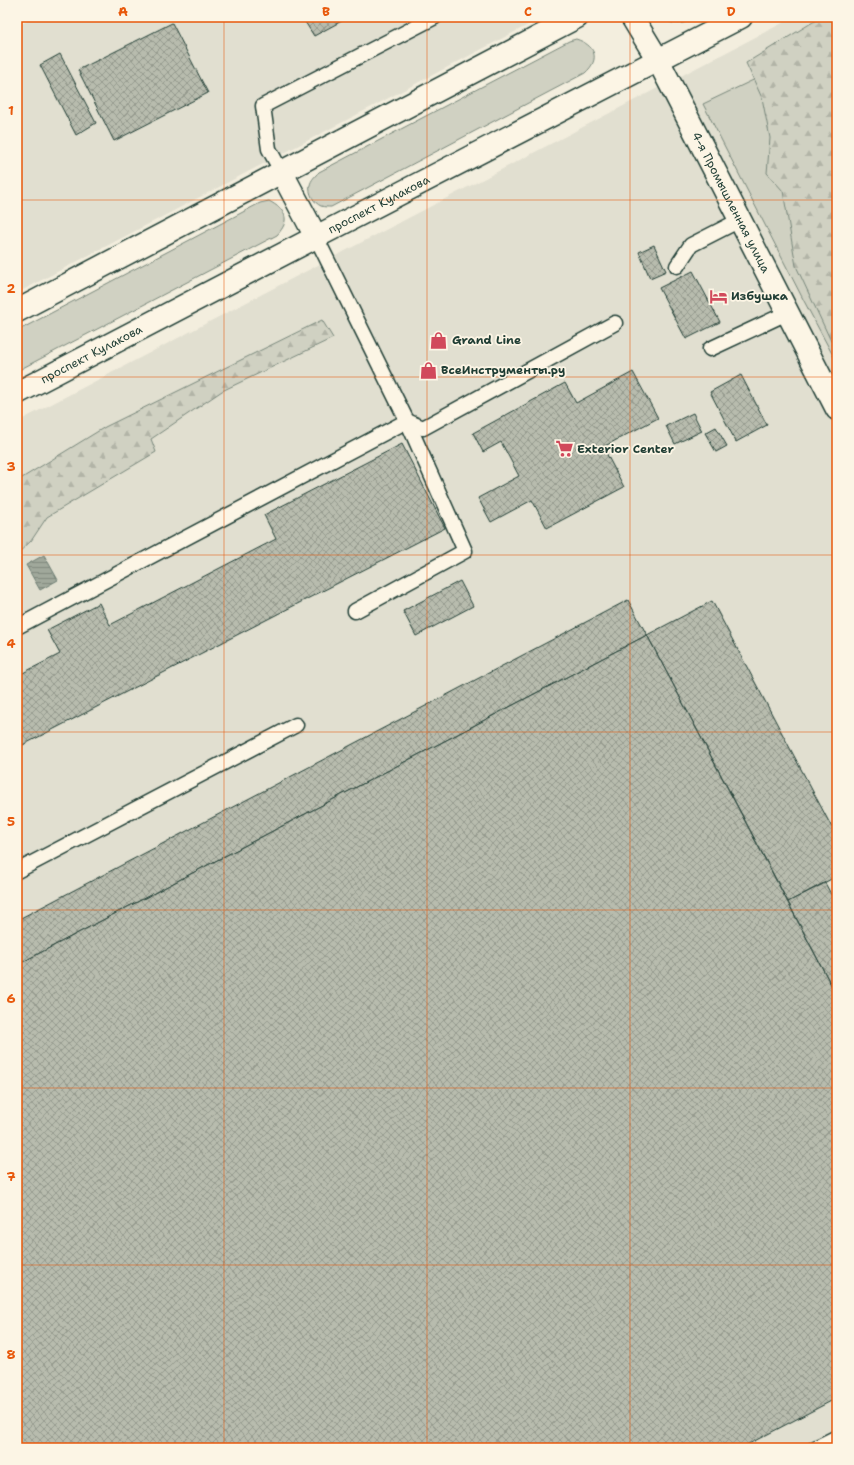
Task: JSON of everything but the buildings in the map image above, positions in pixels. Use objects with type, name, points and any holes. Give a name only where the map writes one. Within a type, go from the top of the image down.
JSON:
[{"type":"main road","points":[[17,311],[281,171],[577,17]]},
{"type":"main road","name":"4-я Промышленная улица","points":[[632,17],[658,60],[837,409]]},
{"type":"main road","name":"проспект Кулакова","points":[[17,393],[741,17]]},
{"type":"main road","points":[[281,171],[316,237]]},
{"type":"lane","points":[[281,171],[269,149],[263,106],[435,17]]},
{"type":"lane","points":[[677,266],[691,245],[740,220]]},
{"type":"lane","points":[[316,237],[407,421],[465,551],[355,611]]},
{"type":"lane","points":[[710,349],[787,313]]},
{"type":"lane","points":[[407,421],[423,428],[615,323]]},
{"type":"lane","points":[[17,627],[407,421]]},
{"type":"lane","points":[[17,871],[296,725]]},
{"type":"lane","points":[[815,1448],[837,1437]]},
{"type":"shaded area","points":[[35,17],[543,17],[17,293],[17,26]]},
{"type":"shaded area","points":[[794,17],[837,17],[837,1448],[17,1448],[17,422]]},
{"type":"shaded area","points":[[44,555],[58,580],[40,590],[26,565]]},
{"type":"green space","points":[[663,17],[698,17],[685,23],[676,23]]},
{"type":"green space","points":[[824,17],[837,17],[837,354],[796,266],[783,191],[767,173],[770,138],[762,98],[746,63],[813,22]]},
{"type":"green space","points":[[576,39],[588,45],[594,53],[593,63],[585,73],[331,207],[321,206],[316,203],[312,197],[310,185],[312,180],[319,172],[569,41]]},
{"type":"green space","points":[[837,40],[837,363],[703,104]]},
{"type":"green space","points":[[269,201],[275,204],[285,216],[284,225],[277,235],[17,371],[17,331],[260,203]]},
{"type":"green space","points":[[322,320],[333,338],[222,391],[151,439],[156,452],[47,517],[31,541],[17,554],[17,481],[105,427]]},
{"type":"place","name":"Избушка","points":[[718,296]]},
{"type":"place","name":"Grand Line","points":[[439,340]]},
{"type":"place","name":"ВсеИнструменты.ру","points":[[428,370]]},
{"type":"place","name":"Exterior Center","points":[[564,449]]}]
